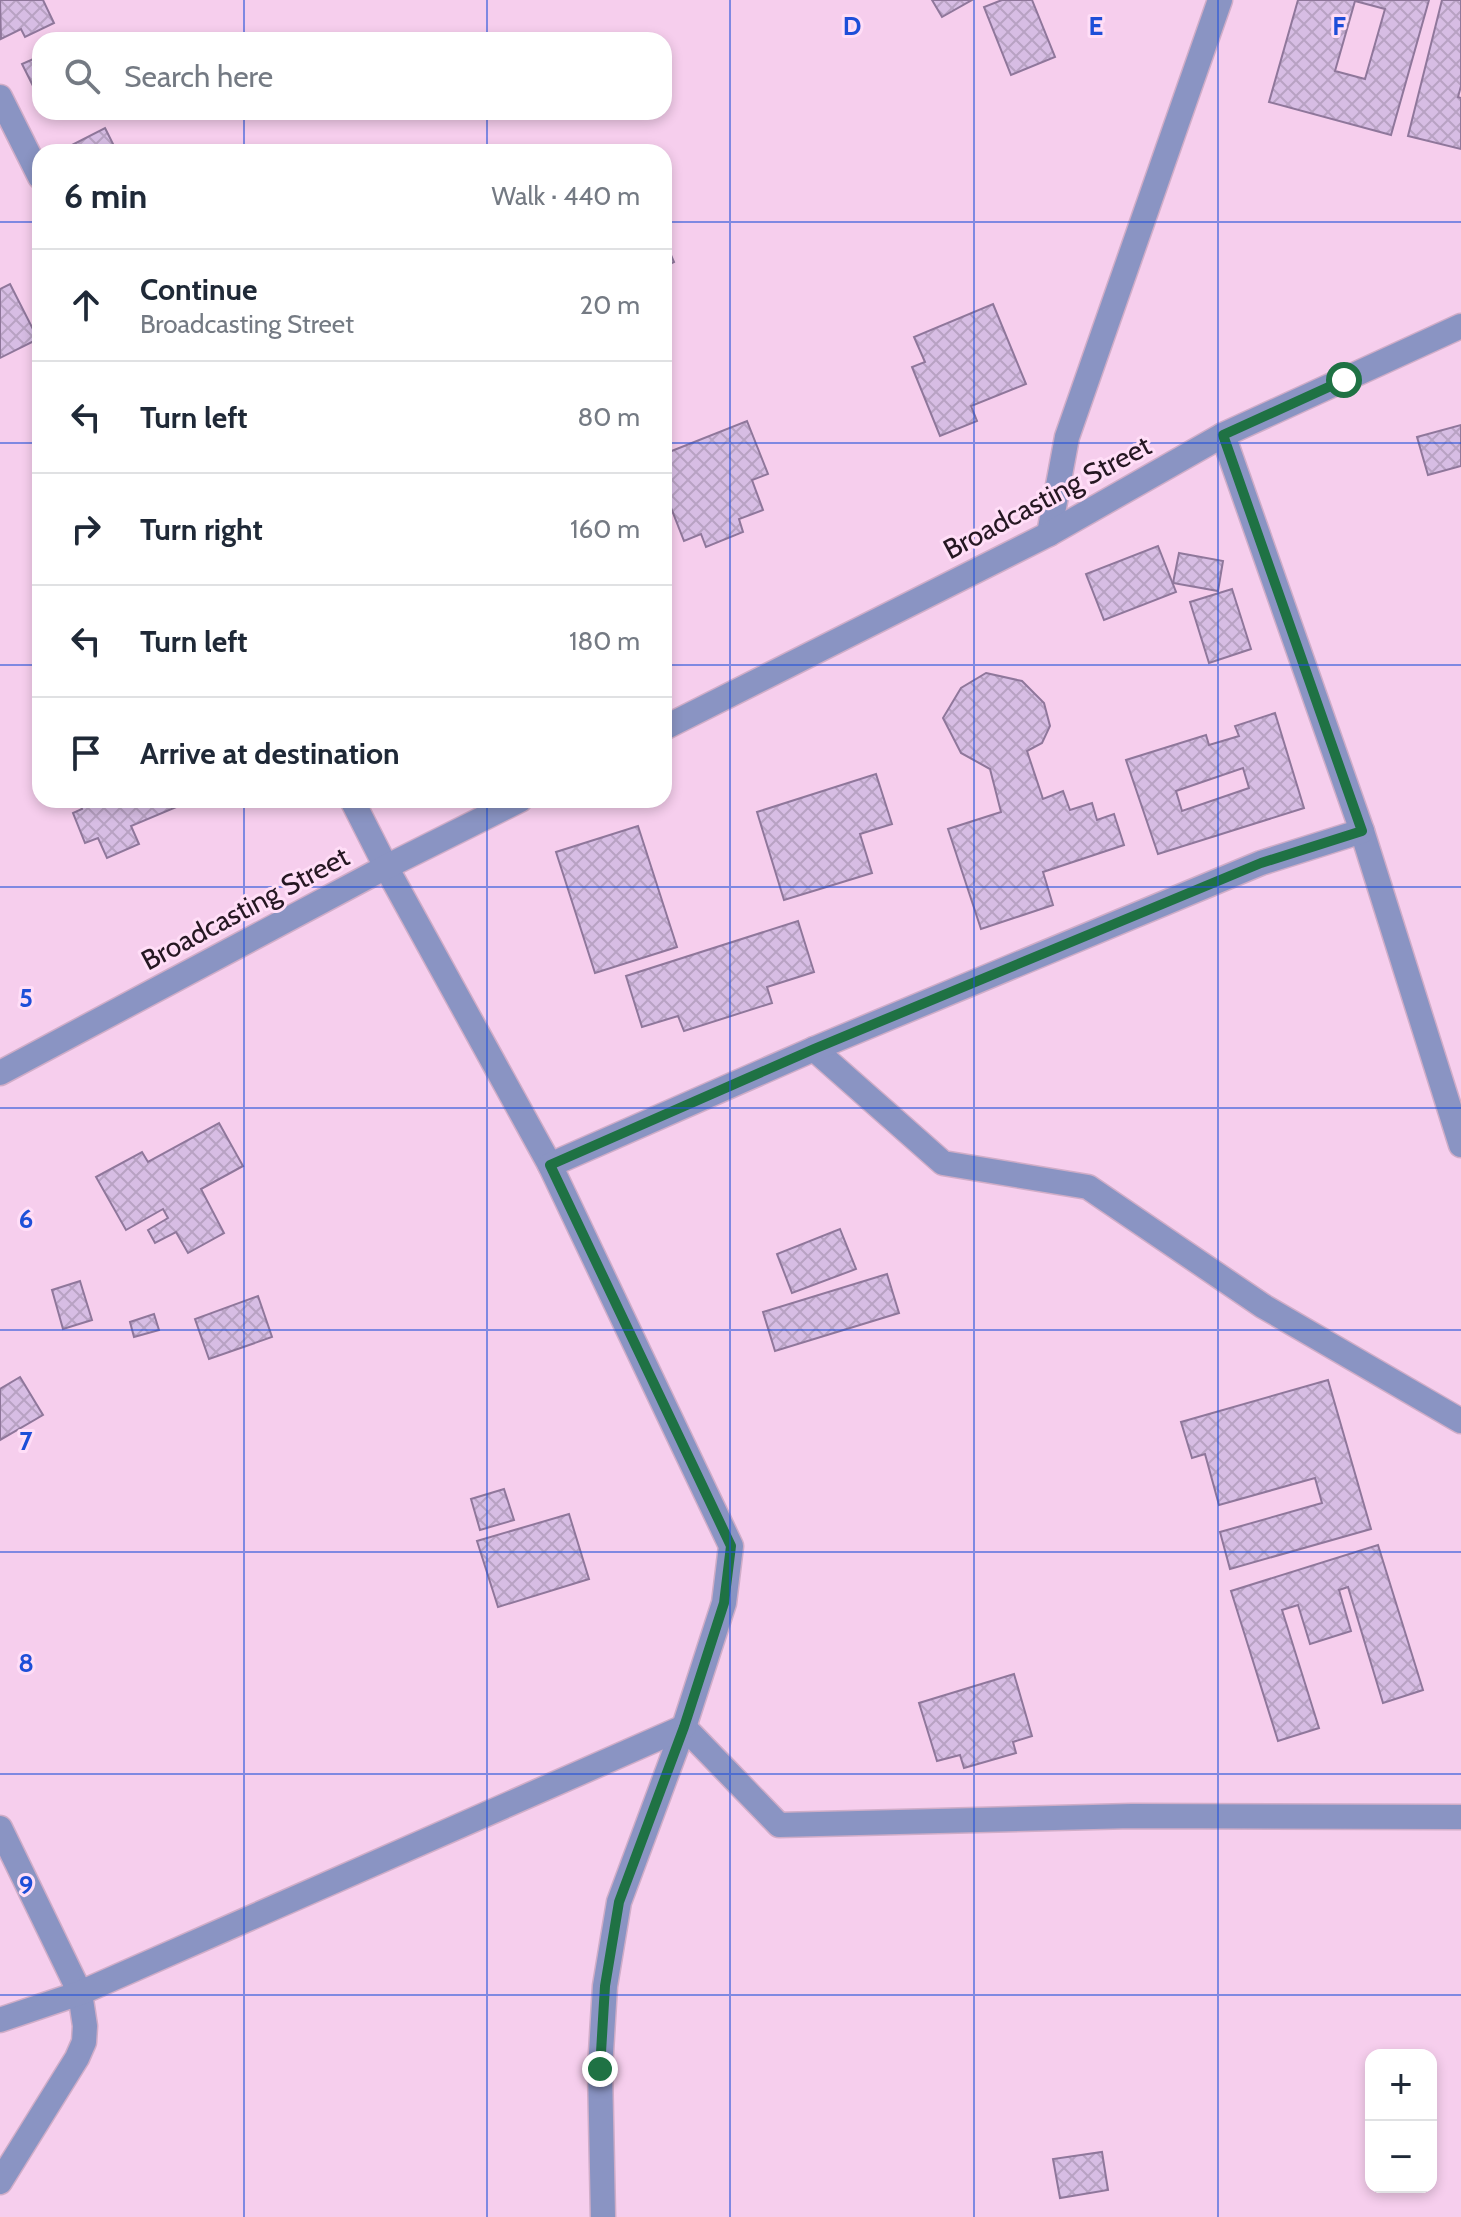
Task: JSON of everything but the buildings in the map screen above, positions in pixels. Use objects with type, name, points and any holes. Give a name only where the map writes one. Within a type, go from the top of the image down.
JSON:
[{"type":"street","points":[[1049,534],[1067,437],[1220,0]]},
{"type":"street","points":[[0,98],[32,161]]},
{"type":"street","name":"Broadcasting Street","points":[[672,724],[1049,534],[1223,435],[1461,326]]},
{"type":"street","points":[[1223,435],[1362,831],[1461,1145]]},
{"type":"street","points":[[356,808],[550,1165],[731,1546],[724,1603],[684,1727],[619,1902],[605,1986],[600,2069],[603,2217]]},
{"type":"street","name":"Broadcasting Street","points":[[0,1073],[386,867],[504,808]]},
{"type":"street","points":[[550,1165],[814,1049],[1261,863],[1362,831]]},
{"type":"street","points":[[814,1049],[943,1163],[1088,1187],[1263,1306],[1461,1421]]},
{"type":"street","points":[[684,1727],[779,1825],[1132,1816],[1461,1817]]},
{"type":"street","points":[[0,2020],[80,1993],[684,1727]]},
{"type":"street","points":[[0,1828],[80,1993],[85,2026],[84,2042],[77,2058],[0,2182]]},
{"type":"route","points":[[600,2069],[605,1986],[619,1902],[684,1727],[724,1603],[731,1546],[550,1165],[814,1049],[1261,863],[1362,831],[1223,435],[1344,380]]}]
